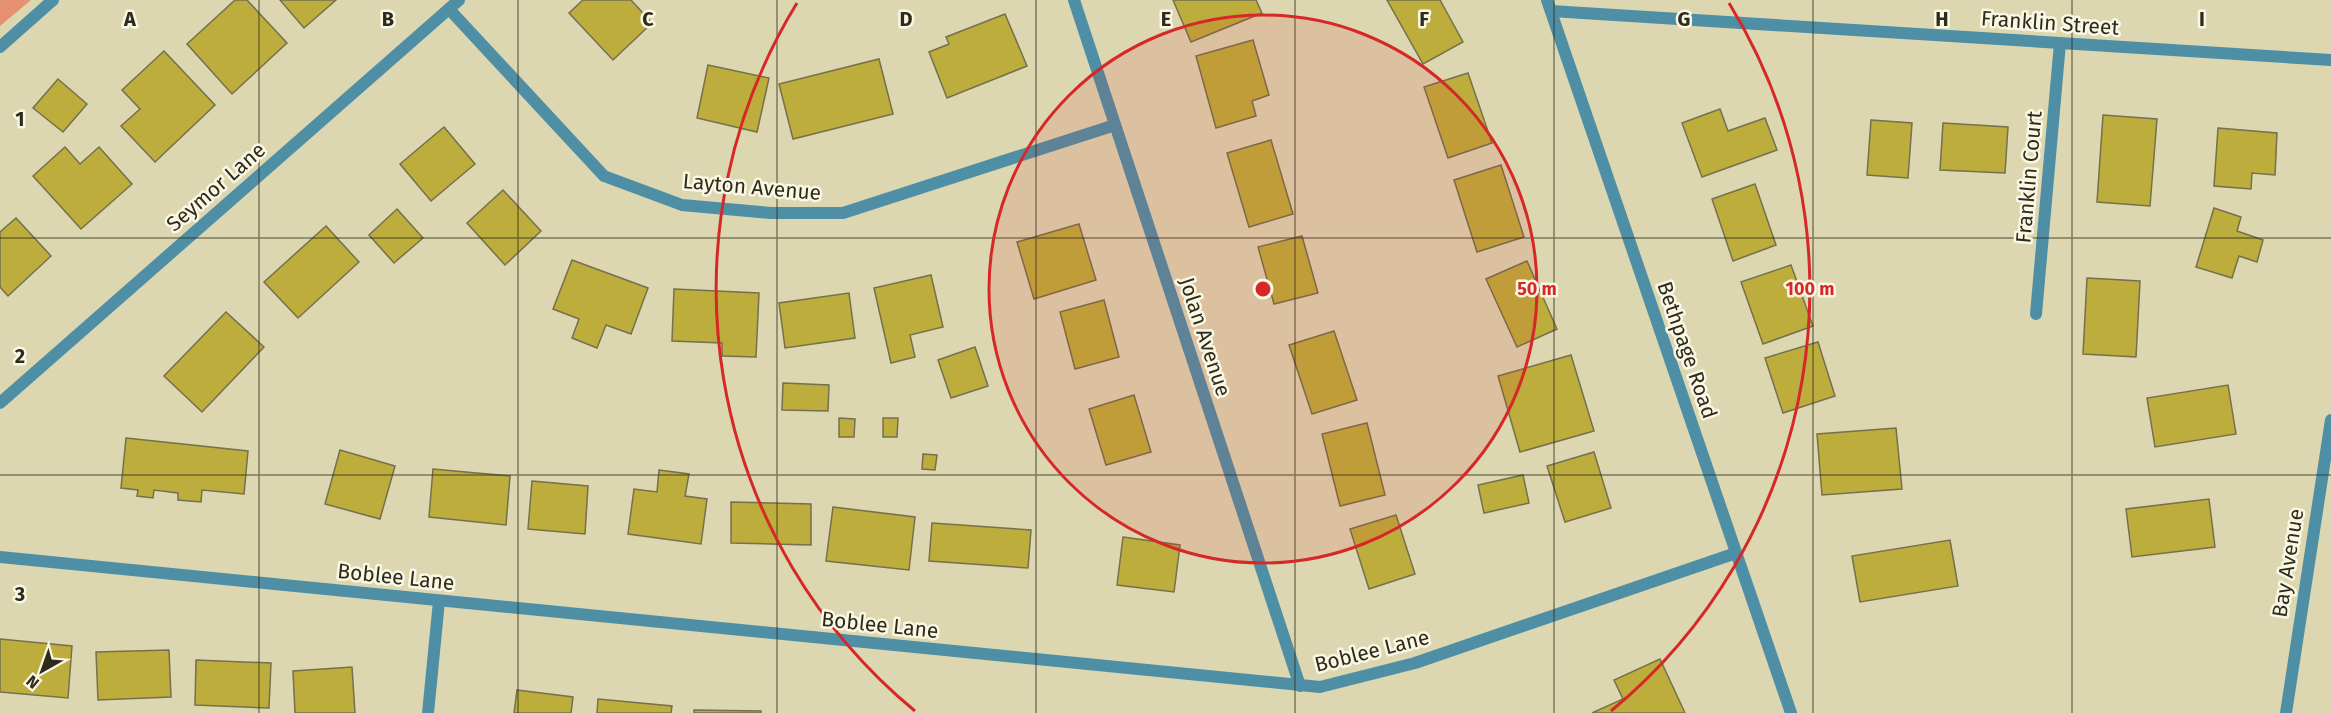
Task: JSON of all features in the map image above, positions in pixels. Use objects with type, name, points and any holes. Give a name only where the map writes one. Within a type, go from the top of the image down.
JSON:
[{"type":"street","points":[[0,47],[53,0]]},
{"type":"street","name":"Seymor Lane","points":[[0,403],[459,0]]},
{"type":"street","name":"Jolan Avenue","points":[[1074,0],[1300,686]]},
{"type":"street","name":"Franklin Street","points":[[1549,6],[2331,60]]},
{"type":"street","name":"Bethpage Road","points":[[1549,6],[1791,713]]},
{"type":"street","name":"Layton Avenue","points":[[449,9],[604,176],[682,205],[771,213],[843,213],[1115,125]]},
{"type":"street","name":"Franklin Court","points":[[2036,314],[2060,43]]},
{"type":"street","name":"Bay Avenue","points":[[2286,713],[2331,420]]},
{"type":"street","name":"Boblee Lane","points":[[0,557],[1320,687],[1414,663],[1736,553]]},
{"type":"street","points":[[428,713],[439,601]]},
{"type":"shaded area","points":[[0,0],[31,0],[0,26]]},
{"type":"building","points":[[235,0],[247,0],[287,43],[232,94],[187,44]]},
{"type":"building","points":[[280,0],[336,0],[304,28]]},
{"type":"building","points":[[583,0],[631,0],[652,23],[613,60],[569,13]]},
{"type":"building","points":[[1173,0],[1256,0],[1262,13],[1191,42]]},
{"type":"building","points":[[1387,0],[1440,0],[1463,42],[1423,64]]},
{"type":"building","points":[[1005,14],[1027,66],[947,98],[929,52],[949,44],[946,37]]},
{"type":"building","points":[[1253,40],[1269,95],[1252,101],[1256,116],[1216,128],[1196,56]]},
{"type":"building","points":[[164,51],[215,105],[155,162],[121,126],[140,109],[122,90]]},
{"type":"building","points":[[879,59],[893,114],[793,139],[779,84]]},
{"type":"building","points":[[708,65],[769,78],[757,132],[697,118]]},
{"type":"building","points":[[1468,73],[1492,143],[1448,158],[1424,87]]},
{"type":"building","points":[[58,79],[87,104],[63,132],[33,108]]},
{"type":"building","points":[[1720,109],[1728,131],[1765,118],[1777,150],[1702,177],[1682,123]]},
{"type":"building","points":[[2103,115],[2157,119],[2150,206],[2097,202]]},
{"type":"building","points":[[1871,120],[1912,123],[1908,178],[1867,175]]},
{"type":"building","points":[[1943,123],[2008,127],[2005,173],[1940,170]]},
{"type":"building","points":[[444,127],[475,164],[431,201],[400,164]]},
{"type":"building","points":[[2218,128],[2277,133],[2275,175],[2252,173],[2251,189],[2214,186]]},
{"type":"building","points":[[1271,140],[1293,214],[1249,227],[1227,153]]},
{"type":"building","points":[[65,147],[80,164],[99,147],[132,184],[81,229],[33,176]]},
{"type":"building","points":[[1501,165],[1524,237],[1477,252],[1454,180]]},
{"type":"building","points":[[1755,184],[1776,245],[1733,261],[1712,199]]},
{"type":"building","points":[[503,190],[541,231],[505,265],[467,223]]},
{"type":"building","points":[[2214,208],[2241,217],[2237,231],[2263,240],[2257,262],[2239,256],[2232,278],[2196,267]]},
{"type":"building","points":[[397,209],[423,238],[394,263],[369,235]]},
{"type":"building","points":[[16,218],[51,256],[8,296],[0,287],[0,232]]},
{"type":"building","points":[[1079,224],[1096,280],[1034,299],[1017,242]]},
{"type":"building","points":[[326,226],[359,262],[298,318],[264,282]]},
{"type":"building","points":[[1302,236],[1318,293],[1274,304],[1258,247]]},
{"type":"building","points":[[572,260],[648,288],[631,334],[606,325],[597,348],[572,338],[579,319],[553,309]]},
{"type":"building","points":[[1527,261],[1557,329],[1517,347],[1486,279]]},
{"type":"building","points":[[1791,265],[1813,326],[1763,344],[1741,282]]},
{"type":"building","points":[[931,275],[943,327],[910,335],[915,357],[891,363],[874,288]]},
{"type":"building","points":[[2087,278],[2140,281],[2136,357],[2083,354]]},
{"type":"building","points":[[674,289],[759,293],[756,357],[722,356],[722,343],[672,341]]},
{"type":"building","points":[[849,293],[855,338],[785,348],[779,303]]},
{"type":"building","points":[[1104,300],[1119,357],[1075,369],[1060,312]]},
{"type":"building","points":[[226,312],[264,347],[202,412],[164,376]]},
{"type":"building","points":[[1334,331],[1357,400],[1312,414],[1289,345]]},
{"type":"building","points":[[1818,342],[1835,396],[1783,413],[1765,358]]},
{"type":"building","points":[[975,347],[988,386],[951,398],[938,360]]},
{"type":"building","points":[[1571,355],[1594,431],[1520,452],[1498,376]]},
{"type":"building","points":[[783,383],[829,385],[828,411],[782,410]]},
{"type":"building","points":[[2228,385],[2236,434],[2155,447],[2147,398]]},
{"type":"building","points":[[1134,395],[1151,452],[1106,465],[1089,409]]},
{"type":"building","points":[[839,418],[855,419],[854,437],[839,437]]},
{"type":"building","points":[[883,418],[898,418],[897,437],[883,437]]},
{"type":"building","points":[[1367,423],[1385,495],[1340,506],[1322,434]]},
{"type":"building","points":[[1896,428],[1902,489],[1822,495],[1817,434]]},
{"type":"building","points":[[126,438],[248,451],[244,494],[202,490],[201,502],[178,500],[178,493],[154,490],[153,498],[137,496],[138,490],[121,488]]},
{"type":"building","points":[[340,450],[395,466],[380,519],[325,504]]},
{"type":"building","points":[[1594,452],[1611,508],[1565,522],[1547,466]]},
{"type":"building","points":[[923,454],[937,455],[935,470],[922,469]]},
{"type":"building","points":[[433,469],[510,476],[506,525],[429,517]]},
{"type":"building","points":[[659,470],[689,474],[685,496],[707,499],[701,544],[628,534],[634,489],[657,492]]},
{"type":"building","points":[[1523,475],[1529,503],[1484,513],[1478,485]]},
{"type":"building","points":[[532,481],[588,486],[585,534],[528,529]]},
{"type":"building","points":[[2209,499],[2215,547],[2132,557],[2126,509]]},
{"type":"building","points":[[731,502],[811,504],[811,545],[731,543]]},
{"type":"building","points":[[833,507],[915,517],[909,570],[826,561]]},
{"type":"building","points":[[1396,515],[1415,574],[1369,589],[1350,529]]},
{"type":"building","points":[[932,523],[1031,530],[1028,568],[929,561]]},
{"type":"building","points":[[1123,537],[1180,545],[1174,592],[1117,585]]},
{"type":"building","points":[[1950,540],[1958,586],[1860,602],[1852,556]]},
{"type":"building","points":[[0,639],[72,646],[68,698],[0,692]]},
{"type":"building","points":[[169,650],[171,697],[98,700],[96,652]]},
{"type":"building","points":[[1660,659],[1685,713],[1592,713],[1623,699],[1614,680]]},
{"type":"building","points":[[196,660],[271,663],[269,708],[195,705]]},
{"type":"building","points":[[352,667],[355,713],[295,713],[293,671]]},
{"type":"building","points":[[517,690],[573,697],[571,713],[514,713]]},
{"type":"building","points":[[598,699],[672,706],[671,713],[597,713]]},
{"type":"building","points":[[694,710],[761,711],[761,713],[694,713]]}]
